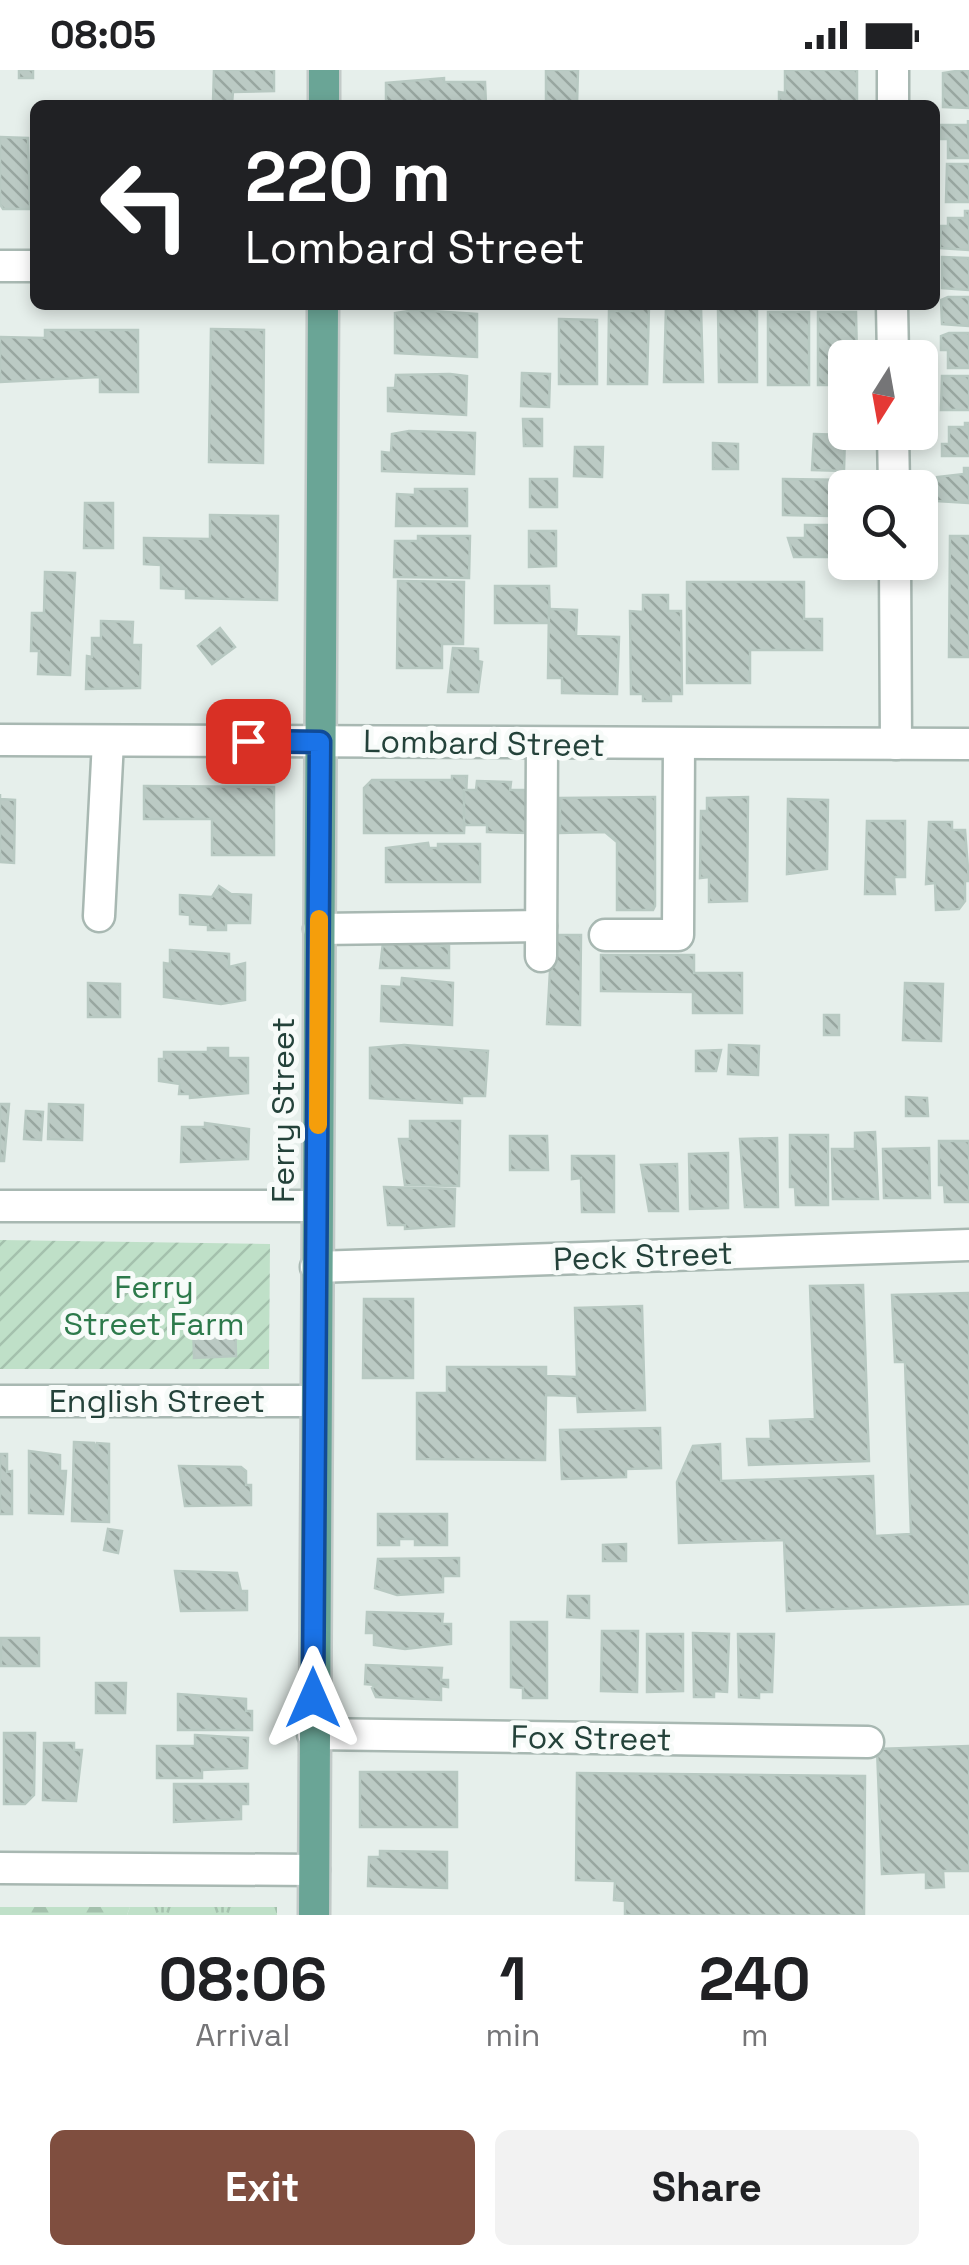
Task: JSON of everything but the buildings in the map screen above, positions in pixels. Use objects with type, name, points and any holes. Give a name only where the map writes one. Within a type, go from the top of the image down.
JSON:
[{"type":"main road","points":[[324,70],[324,100]]},
{"type":"main road","name":"Ferry Street","points":[[314,1915],[323,310]]},
{"type":"street","points":[[893,70],[893,100]]},
{"type":"street","points":[[0,266],[30,266]]},
{"type":"street","points":[[892,310],[892,340]]},
{"type":"street","points":[[895,580],[896,744]]},
{"type":"street","name":"Lombard Street","points":[[0,740],[969,744]]},
{"type":"street","points":[[99,916],[108,740]]},
{"type":"street","points":[[319,929],[399,928],[541,941],[542,744]]},
{"type":"street","points":[[605,935],[678,934],[678,745]]},
{"type":"street","points":[[0,1206],[317,1206]]},
{"type":"street","name":"Peck Street","points":[[316,1267],[969,1245]]},
{"type":"street","name":"English Street","points":[[0,1401],[315,1401]]},
{"type":"street","name":"Fox Street","points":[[313,1734],[868,1742]]},
{"type":"street","points":[[0,1868],[314,1870]]},
{"type":"green space","name":"Ferry Street Farm","points":[[0,1240],[270,1244],[269,1369],[0,1369]]},
{"type":"green space","points":[[0,1907],[130,1907],[127,1915],[0,1915]]},
{"type":"green space","points":[[130,1907],[277,1907],[277,1915],[127,1915]]},
{"type":"slow traffic","points":[[318,1125],[319,919]]},
{"type":"route","points":[[248,741],[320,742],[313,1698]]}]
